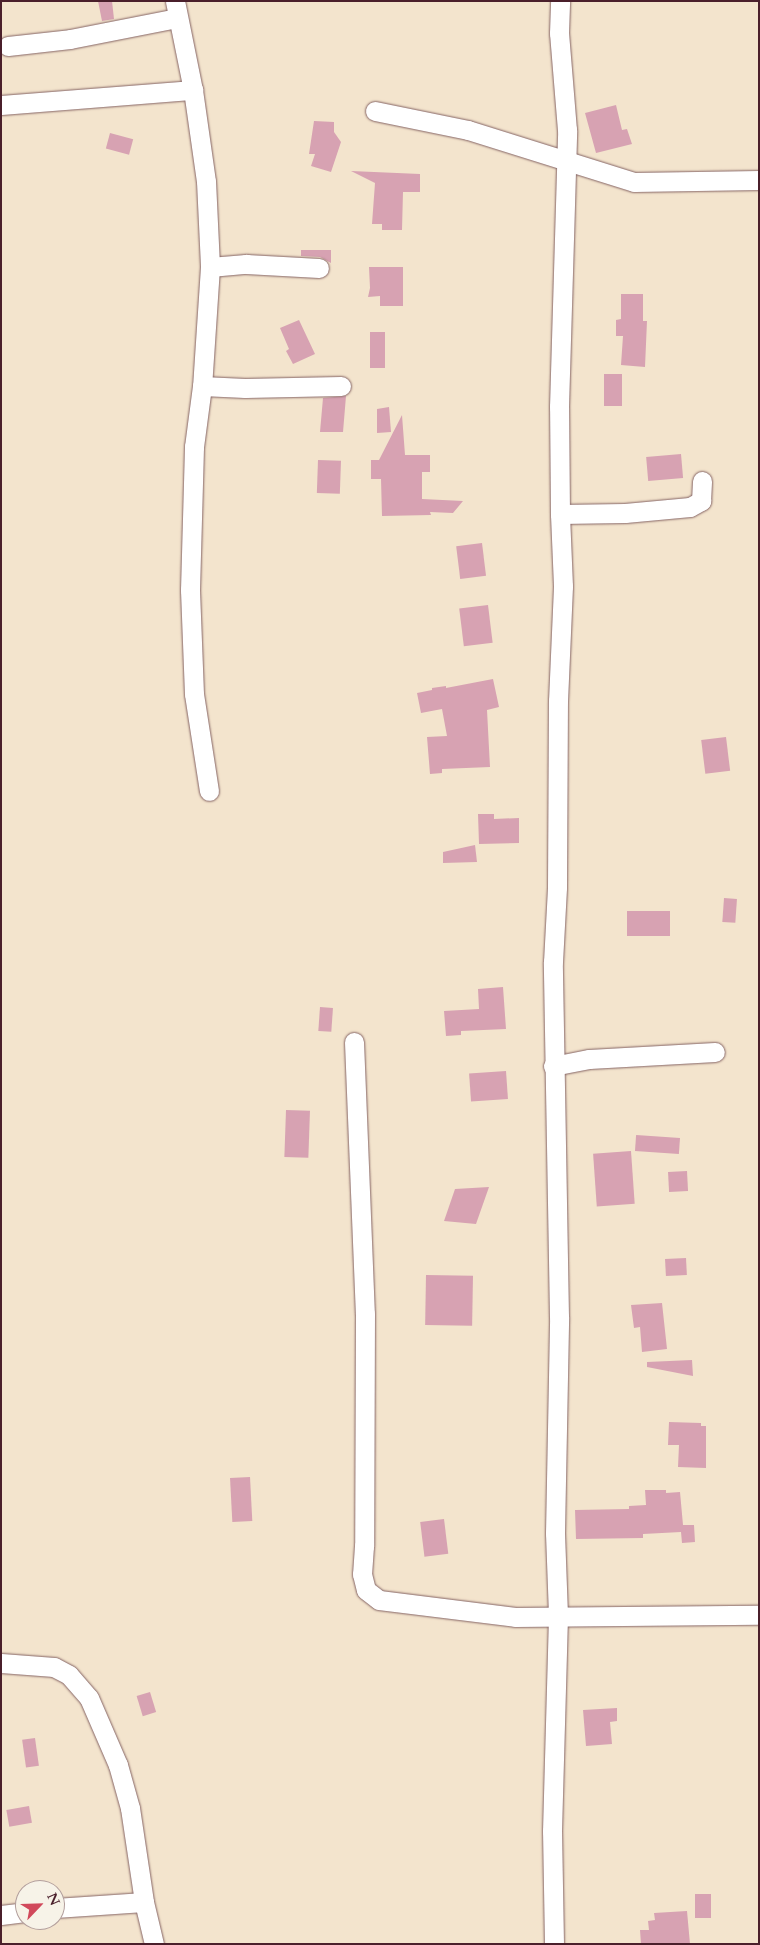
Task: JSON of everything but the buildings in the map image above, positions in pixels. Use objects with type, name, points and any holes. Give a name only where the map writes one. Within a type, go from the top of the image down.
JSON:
[{"type":"street","points":[[554,1944],[552,1831],[558,1614],[555,1533],[559,1317],[552,962],[557,887],[558,701],[563,586],[559,407],[567,130],[559,33],[560,1]]},
{"type":"street","points":[[8,46],[70,39],[176,10],[193,90],[206,181],[210,267],[202,386],[194,447],[190,590],[194,694],[209,791]]},
{"type":"street","points":[[1,104],[193,90]]},
{"type":"street","points":[[375,110],[468,130],[634,182],[759,180]]},
{"type":"street","points":[[210,267],[246,264],[319,268]]},
{"type":"street","points":[[202,386],[245,388],[341,386]]},
{"type":"street","points":[[560,514],[625,513],[690,507],[701,501],[702,481]]},
{"type":"street","points":[[354,1042],[366,1314],[364,1546],[362,1574],[366,1590],[379,1600],[435,1609],[515,1617],[558,1614],[759,1615]]},
{"type":"street","points":[[553,1066],[589,1060],[716,1052]]},
{"type":"street","points":[[1,1663],[54,1667],[69,1675],[89,1698],[118,1765],[130,1808],[144,1902],[154,1944]]},
{"type":"street","points":[[65,1907],[144,1902]]},
{"type":"street","points":[[1,1914],[15,1913]]}]
